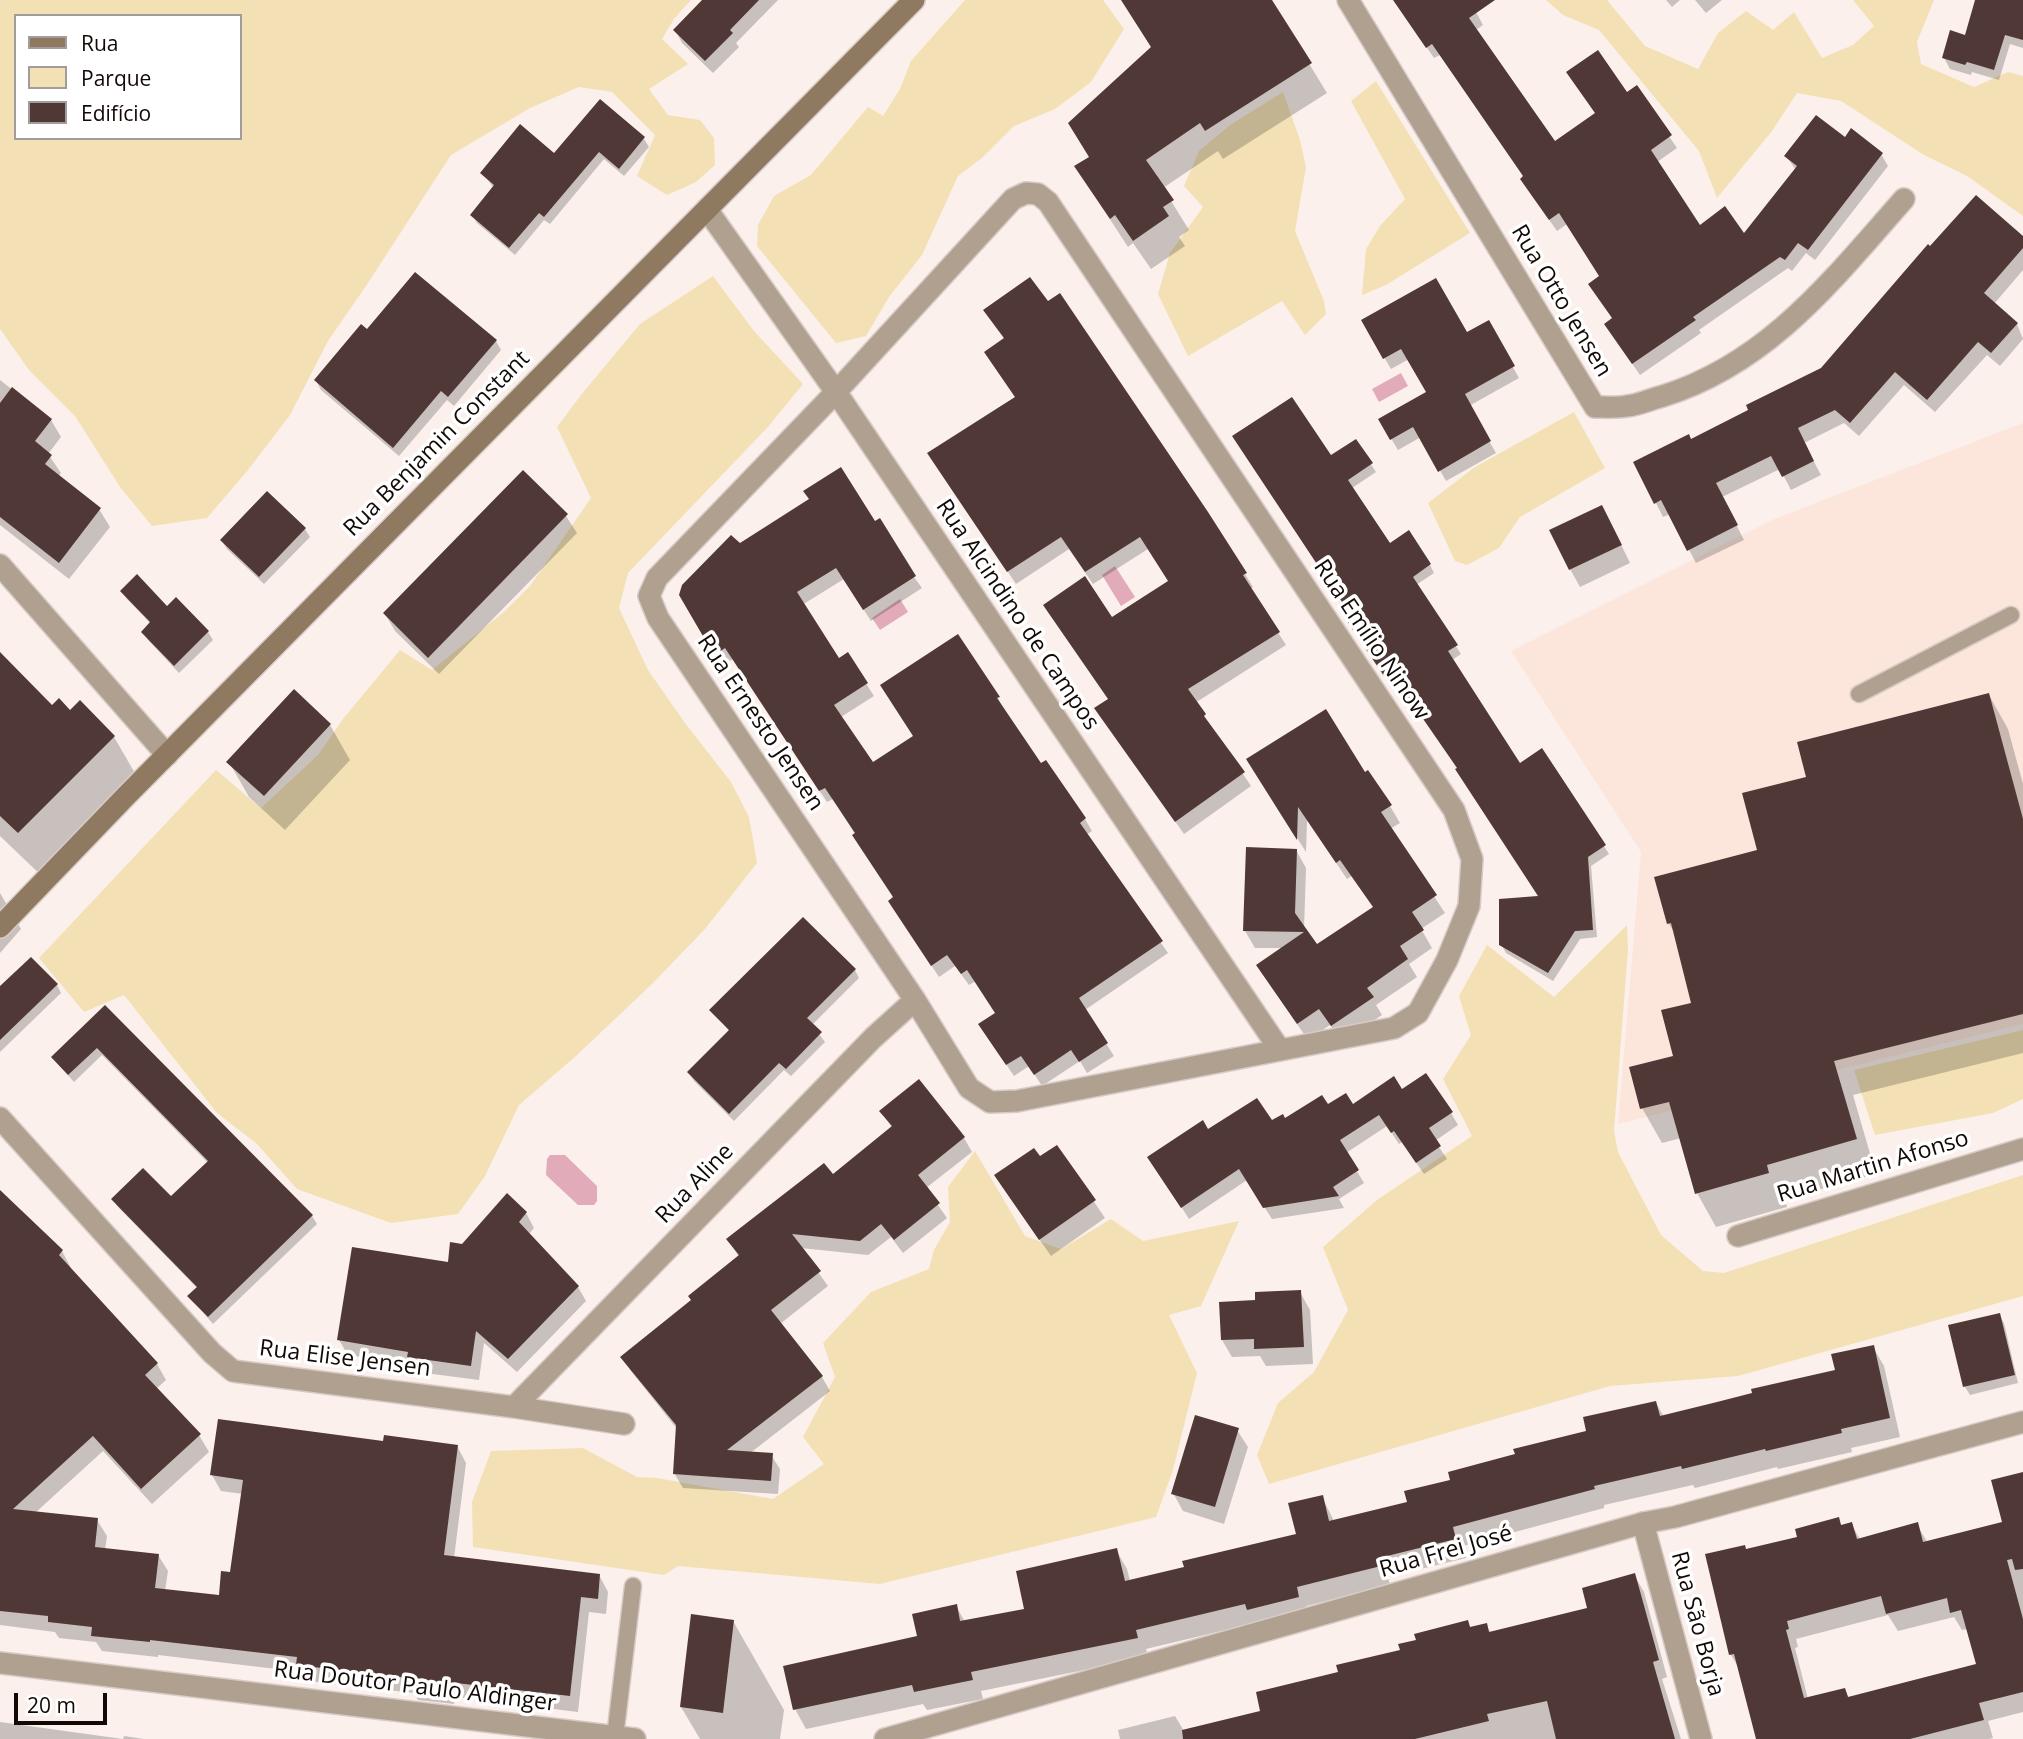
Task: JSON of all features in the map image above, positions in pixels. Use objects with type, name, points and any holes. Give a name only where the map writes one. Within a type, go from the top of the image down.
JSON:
[{"type":"main road","name":"Rua Benjamin Constant","points":[[0,927],[914,0]]},
{"type":"street","name":"Rua Otto Jensen","points":[[1348,0],[1595,407],[1627,407],[1694,386],[1734,366],[1771,338],[1819,294],[1904,200]]},
{"type":"street","name":"Rua Emílio Ninow","points":[[836,392],[1013,199],[1026,193],[1038,194],[1048,202],[1454,810],[1472,859],[1469,906],[1447,960],[1418,1013],[1394,1028],[1017,1101],[990,1102]]},
{"type":"street","name":"Rua Alcindino de Campos","points":[[708,211],[836,392],[1280,1051]]},
{"type":"street","name":"Rua Ernesto Jensen","points":[[836,392],[657,578],[649,596],[657,618],[915,1000],[969,1088],[990,1102]]},
{"type":"street","points":[[0,565],[167,755]]},
{"type":"street","name":"Rua Aline","points":[[514,1407],[873,1038],[915,1000]]},
{"type":"street","name":"Rua Elise Jensen","points":[[0,1118],[212,1353],[233,1371],[624,1424]]},
{"type":"street","name":"Rua Martin Afonso","points":[[1738,1236],[2023,1149]]},
{"type":"street","name":"Rua Frei José","points":[[885,1739],[1643,1523],[1675,1517],[2023,1422]]},
{"type":"street","name":"Rua São Borja","points":[[1643,1523],[1701,1739]]},
{"type":"street","name":"Rua Doutor Paulo Aldinger","points":[[0,1663],[622,1738]]},
{"type":"lane","points":[[1859,694],[2011,615]]},
{"type":"lane","points":[[622,1738],[633,1586]]},
{"type":"shaded area","points":[[1401,373],[1408,386],[1379,402],[1372,389]]},
{"type":"shaded area","points":[[2023,423],[2023,1024],[1618,1124],[1641,852],[1511,651],[1774,519]]},
{"type":"shaded area","points":[[1115,566],[1135,597],[1121,606],[1102,575]]},
{"type":"shaded area","points":[[900,599],[908,612],[880,630],[872,618]]},
{"type":"shaded area","points":[[550,1155],[565,1155],[597,1186],[597,1201],[594,1205],[578,1205],[546,1175],[547,1159]]},
{"type":"green space","points":[[0,0],[691,0],[674,19],[662,39],[688,64],[649,89],[668,115],[700,120],[714,138],[715,165],[696,182],[667,195],[637,176],[655,135],[612,92],[579,87],[530,108],[451,155],[328,341],[290,415],[207,518],[152,526],[120,487],[75,416],[29,370],[0,329]]},
{"type":"green space","points":[[965,0],[1103,0],[1124,29],[1091,82],[1055,109],[1014,126],[982,158],[958,176],[922,255],[889,297],[866,336],[836,343],[757,246],[758,225],[774,196],[811,175],[868,107],[883,116],[900,89],[911,61]]},
{"type":"green space","points":[[1546,0],[1607,0],[1645,46],[1698,69],[1718,33],[1746,11],[1773,30],[1794,12],[1822,58],[1853,45],[1874,26],[1853,0],[1934,0],[1917,42],[1921,64],[1974,87],[2008,72],[2023,76],[2023,216],[1967,176],[1924,155],[1841,101],[1797,93],[1772,131],[1717,198],[1699,151],[1599,30],[1563,15]]},
{"type":"green space","points":[[1376,81],[1470,233],[1386,285],[1362,295],[1366,249],[1380,226],[1405,199],[1351,101]]},
{"type":"green space","points":[[1283,92],[1300,140],[1306,167],[1295,231],[1324,301],[1326,314],[1305,335],[1282,301],[1188,356],[1158,294],[1170,253],[1203,207],[1184,186],[1199,151],[1230,125]]},
{"type":"green space","points":[[713,276],[754,331],[803,384],[767,428],[628,573],[619,608],[648,670],[731,782],[749,817],[757,863],[705,929],[652,984],[576,1056],[519,1105],[485,1176],[458,1214],[391,1223],[297,1189],[257,1144],[217,1113],[124,995],[84,1012],[39,958],[216,770],[261,808],[318,755],[343,719],[400,650],[432,670],[505,611],[530,586],[591,498],[557,427],[640,324]]},
{"type":"green space","points":[[1574,412],[1605,468],[1520,517],[1499,548],[1467,565],[1455,561],[1428,503],[1475,467]]},
{"type":"green space","points":[[1627,925],[1628,950],[1614,1131],[1618,1152],[1661,1235],[1703,1271],[1724,1273],[2023,1175],[2023,1296],[1738,1376],[1610,1386],[1269,1484],[1257,1455],[1278,1403],[1314,1372],[1348,1310],[1323,1247],[1377,1200],[1472,1136],[1443,1079],[1471,1035],[1459,996],[1487,945],[1554,997]]},
{"type":"green space","points":[[2023,1030],[2023,1099],[1993,1113],[1875,1135],[1854,1070]]},
{"type":"green space","points":[[975,1151],[1025,1236],[1061,1249],[1111,1219],[1143,1241],[1239,1221],[1201,1306],[1169,1315],[1197,1373],[1173,1470],[1156,1517],[880,1584],[678,1566],[664,1575],[473,1547],[472,1502],[491,1451],[583,1448],[637,1477],[657,1478],[773,1499],[824,1464],[803,1437],[835,1377],[823,1343],[871,1292],[929,1269],[934,1250],[950,1222],[948,1187]]},
{"type":"building","points":[[702,0],[759,0],[730,30],[733,33],[705,61],[673,30]]},
{"type":"building","points":[[1121,0],[1272,0],[1312,63],[1205,131],[1200,123],[1146,160],[1174,200],[1163,207],[1169,216],[1133,241],[1115,215],[1110,219],[1074,166],[1089,157],[1068,123],[1151,47]]},
{"type":"building","points":[[1393,0],[1495,0],[1469,18],[1555,141],[1595,113],[1566,72],[1598,50],[1627,92],[1637,85],[1672,135],[1651,150],[1700,225],[1725,206],[1744,233],[1797,166],[1784,156],[1816,115],[1845,137],[1851,128],[1883,153],[1808,250],[1798,243],[1785,260],[1780,257],[1693,317],[1696,320],[1632,364],[1604,324],[1612,318],[1588,284],[1599,276],[1559,213],[1549,220],[1520,179],[1523,176],[1432,44],[1426,48]]},
{"type":"building","points":[[1975,0],[2023,0],[2023,40],[2005,35],[1994,70],[1942,58],[1950,30],[1965,35]]},
{"type":"building","points":[[600,99],[645,137],[619,169],[599,152],[544,217],[539,213],[509,248],[470,215],[494,185],[480,173],[520,124],[554,153]]},
{"type":"building","points":[[1976,195],[2023,236],[2023,248],[1984,293],[2018,323],[1991,353],[1978,342],[1927,400],[1895,372],[1850,423],[1835,410],[1798,428],[1814,461],[1782,477],[1771,456],[1716,483],[1738,525],[1687,551],[1661,500],[1654,504],[1633,462],[1689,434],[1691,439],[1748,410],[1746,405],[1821,368],[1928,244],[1930,246]]},
{"type":"building","points":[[415,272],[497,340],[448,397],[441,391],[393,448],[314,380],[361,324],[367,329]]},
{"type":"building","points":[[1030,277],[1048,301],[1060,293],[1208,512],[1247,573],[1243,575],[1280,632],[1188,689],[1245,772],[1175,822],[1094,708],[1108,699],[1043,605],[1085,576],[1112,617],[1168,581],[1140,537],[1085,572],[1061,537],[1007,572],[927,453],[1015,397],[984,352],[1004,338],[983,310]]},
{"type":"building","points":[[1436,278],[1467,332],[1489,320],[1515,366],[1465,394],[1491,441],[1438,472],[1413,427],[1390,440],[1378,419],[1426,392],[1401,349],[1383,359],[1361,320]]},
{"type":"building","points":[[12,387],[52,419],[35,441],[52,455],[45,464],[101,508],[59,563],[0,517],[0,403]]},
{"type":"building","points":[[1292,397],[1331,455],[1356,439],[1373,463],[1348,480],[1390,543],[1409,530],[1431,564],[1413,577],[1458,645],[1448,651],[1520,763],[1542,748],[1606,845],[1588,857],[1593,930],[1575,931],[1548,973],[1499,945],[1499,899],[1538,896],[1455,769],[1457,768],[1399,684],[1392,688],[1347,621],[1352,617],[1232,436]]},
{"type":"building","points":[[841,467],[875,521],[880,518],[916,576],[863,610],[836,568],[797,592],[839,658],[848,652],[868,683],[834,705],[873,762],[913,736],[880,685],[958,634],[1041,763],[1046,760],[1086,818],[1080,823],[1163,941],[1079,998],[1108,1043],[1079,1062],[1071,1050],[1034,1075],[1021,1056],[1006,1065],[978,1024],[995,1013],[967,970],[961,974],[947,955],[931,966],[888,901],[893,897],[825,788],[819,791],[725,648],[714,655],[679,595],[682,585],[731,535],[740,543],[809,499],[803,491]]},
{"type":"building","points":[[523,470],[568,514],[428,658],[383,613]]},
{"type":"building","points":[[267,491],[306,528],[259,577],[220,540]]},
{"type":"building","points":[[1602,505],[1622,545],[1569,570],[1549,530]]},
{"type":"building","points":[[137,574],[167,606],[176,597],[209,631],[174,666],[141,632],[150,622],[120,591]]},
{"type":"building","points":[[0,652],[52,705],[59,698],[70,710],[80,700],[115,736],[18,833],[0,816]]},
{"type":"building","points":[[294,689],[331,724],[264,796],[226,762]]},
{"type":"building","points":[[1989,693],[2023,819],[2023,1014],[1834,1061],[1857,1139],[1767,1165],[1769,1173],[1695,1194],[1669,1102],[1640,1109],[1629,1067],[1673,1056],[1661,1010],[1691,1003],[1671,923],[1667,924],[1654,877],[1757,850],[1742,793],[1806,777],[1797,742]]},
{"type":"building","points":[[1326,709],[1365,772],[1368,770],[1392,805],[1381,812],[1437,895],[1412,912],[1424,930],[1400,946],[1408,959],[1367,988],[1374,997],[1331,1026],[1319,1009],[1297,1024],[1256,965],[1304,932],[1243,931],[1246,847],[1297,849],[1295,913],[1317,944],[1373,907],[1340,860],[1336,863],[1298,807],[1297,840],[1246,759]]},
{"type":"building","points":[[803,917],[856,969],[807,1018],[822,1032],[786,1069],[779,1063],[729,1114],[687,1072],[729,1030],[709,1010]]},
{"type":"building","points":[[31,957],[58,984],[0,1040],[0,986]]},
{"type":"building","points":[[105,1005],[313,1215],[208,1317],[187,1296],[197,1287],[111,1199],[143,1168],[171,1196],[208,1161],[97,1048],[68,1075],[51,1057]]},
{"type":"building","points":[[1426,1073],[1453,1112],[1429,1128],[1441,1146],[1416,1163],[1394,1131],[1391,1133],[1379,1115],[1340,1140],[1359,1170],[1333,1187],[1339,1196],[1263,1208],[1239,1169],[1181,1208],[1147,1157],[1203,1120],[1208,1129],[1257,1098],[1272,1120],[1283,1114],[1285,1118],[1322,1095],[1328,1104],[1346,1093],[1353,1104],[1394,1076],[1402,1089]]},
{"type":"building","points":[[919,1079],[965,1137],[918,1175],[940,1203],[894,1240],[881,1224],[860,1241],[792,1234],[821,1271],[771,1310],[823,1376],[727,1450],[773,1453],[771,1481],[673,1474],[676,1425],[620,1357],[691,1300],[688,1296],[739,1255],[726,1239],[824,1163],[833,1174],[892,1126],[879,1111]]},
{"type":"building","points":[[1057,1145],[1096,1200],[1039,1240],[994,1175],[1034,1148],[1040,1156]]},
{"type":"building","points":[[0,1190],[63,1250],[59,1255],[158,1363],[145,1375],[201,1434],[141,1489],[93,1436],[13,1509],[98,1518],[95,1547],[159,1554],[155,1588],[219,1595],[221,1571],[230,1572],[243,1480],[210,1475],[218,1419],[383,1441],[384,1435],[458,1445],[444,1555],[600,1574],[598,1599],[581,1597],[570,1696],[447,1682],[446,1689],[407,1684],[408,1678],[296,1665],[297,1657],[91,1636],[92,1627],[48,1622],[48,1616],[0,1611]]},
{"type":"building","points":[[507,1193],[527,1212],[519,1222],[579,1286],[508,1359],[476,1331],[471,1366],[407,1357],[408,1352],[337,1340],[352,1247],[448,1262],[450,1242],[462,1244]]},
{"type":"building","points":[[1301,1290],[1304,1347],[1254,1349],[1254,1339],[1221,1340],[1219,1302],[1255,1300],[1255,1292]]},
{"type":"building","points":[[2000,1313],[2015,1375],[1963,1387],[1948,1325]]},
{"type":"building","points":[[1874,1345],[1890,1418],[1841,1429],[1842,1433],[1766,1451],[1765,1449],[1682,1469],[1681,1466],[1594,1486],[1595,1489],[1453,1527],[1456,1539],[1379,1558],[1381,1566],[1297,1587],[1299,1597],[1247,1610],[1245,1604],[1136,1630],[1138,1638],[971,1672],[973,1680],[914,1692],[912,1685],[793,1710],[783,1666],[917,1636],[912,1614],[957,1604],[960,1621],[1024,1609],[1016,1571],[1117,1548],[1125,1581],[1184,1567],[1182,1561],[1296,1534],[1288,1503],[1323,1495],[1329,1521],[1407,1502],[1404,1491],[1450,1480],[1448,1472],[1515,1454],[1513,1449],[1586,1431],[1583,1417],[1656,1401],[1660,1416],[1717,1402],[1752,1393],[1751,1389],[1835,1370],[1831,1354]]},
{"type":"building","points":[[1195,1415],[1239,1428],[1215,1507],[1171,1494]]},
{"type":"building","points":[[2023,1472],[2023,1569],[2015,1570],[2012,1559],[2007,1560],[2023,1619],[2023,1692],[1979,1703],[1984,1720],[1910,1739],[1756,1739],[1734,1654],[1729,1655],[1705,1554],[1745,1545],[1746,1549],[1797,1537],[1795,1529],[1839,1517],[1841,1525],[1852,1522],[1857,1539],[1918,1522],[1923,1542],[2002,1522],[1991,1480]],"holes":[[[1881,1596],[1886,1614],[1947,1598],[1950,1613],[1961,1610],[1976,1664],[1848,1697],[1845,1688],[1804,1698],[1786,1630],[1789,1629],[1787,1621]]]},
{"type":"building","points":[[1635,1573],[1659,1660],[1653,1662],[1675,1739],[1556,1739],[1547,1701],[1487,1714],[1489,1721],[1415,1739],[1183,1739],[1182,1730],[1260,1711],[1256,1692],[1338,1672],[1336,1665],[1400,1650],[1398,1644],[1416,1640],[1414,1634],[1468,1620],[1470,1627],[1487,1623],[1489,1632],[1587,1608],[1582,1588]]},
{"type":"building","points":[[691,1614],[734,1620],[723,1713],[680,1707]]}]
